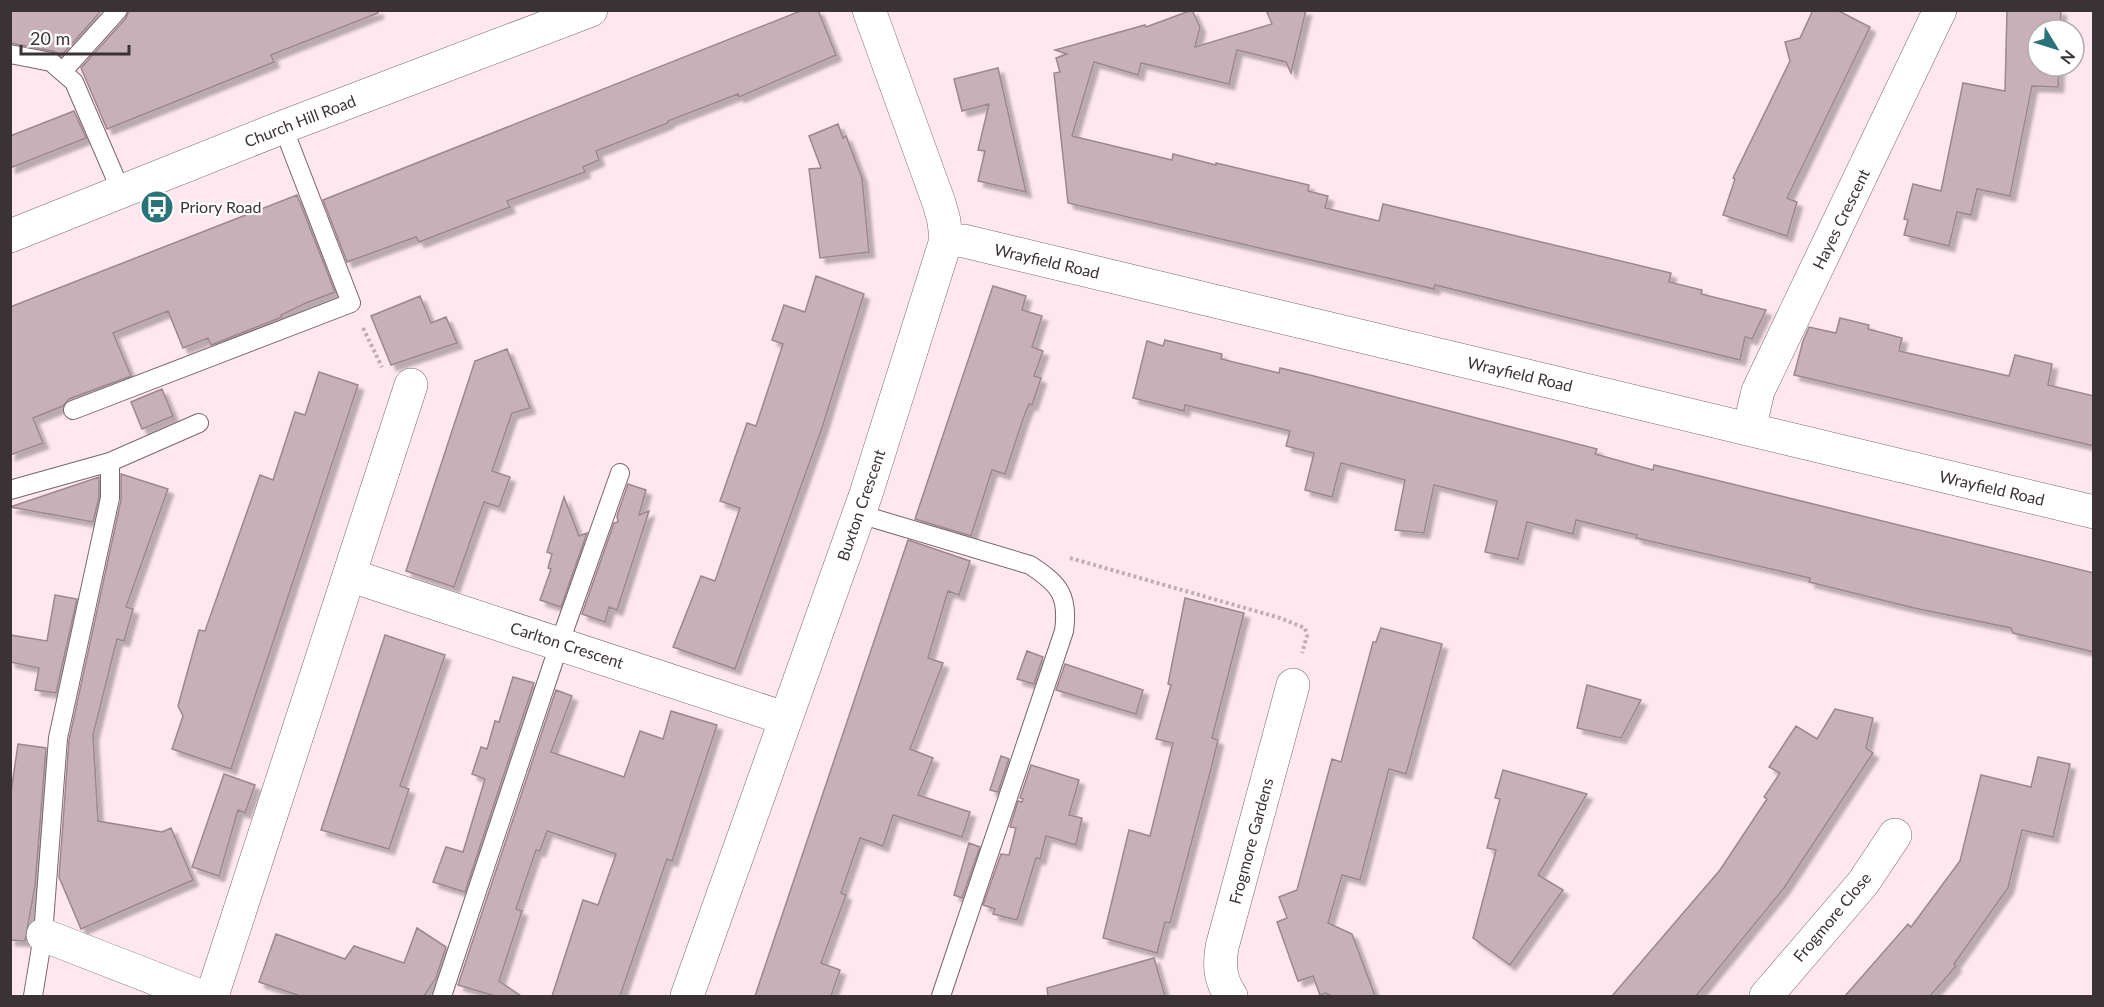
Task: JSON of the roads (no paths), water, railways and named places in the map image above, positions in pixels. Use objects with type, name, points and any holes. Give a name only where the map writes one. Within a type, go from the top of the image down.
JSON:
[{"type":"street","name":"Church Hill Road","points":[[10,236],[283,127],[591,10]]},
{"type":"street","name":"Buxton Crescent","points":[[687,996],[784,718],[859,514],[946,240],[939,203],[869,10]]},
{"type":"street","name":"Hayes Crescent","points":[[1749,429],[1758,391],[1940,10]]},
{"type":"street","name":"Wrayfield Road","points":[[946,240],[964,241],[2094,512]]},
{"type":"street","points":[[212,996],[411,385]]},
{"type":"street","name":"Carlton Crescent","points":[[349,575],[560,642],[784,718]]},
{"type":"street","name":"Frogmore Gardens","points":[[1231,996],[1224,985],[1220,964],[1222,947],[1293,685]]},
{"type":"street","name":"Frogmore Close","points":[[1766,996],[1863,883],[1896,835]]},
{"type":"street","points":[[43,935],[200,996]]},
{"type":"lane","points":[[63,71],[118,10]]},
{"type":"lane","points":[[10,54],[51,62],[74,82],[121,191]]},
{"type":"lane","points":[[73,410],[351,303],[283,127]]},
{"type":"lane","points":[[10,490],[110,462],[199,423]]},
{"type":"lane","points":[[33,996],[43,935],[58,738],[110,498],[110,462]]},
{"type":"lane","points":[[442,996],[560,642],[620,473]]},
{"type":"lane","points":[[859,514],[1030,565],[1052,579],[1063,595],[1066,614],[1064,631],[941,996]]},
{"type":"place","name":"Priory Road","points":[[157,207]]}]
